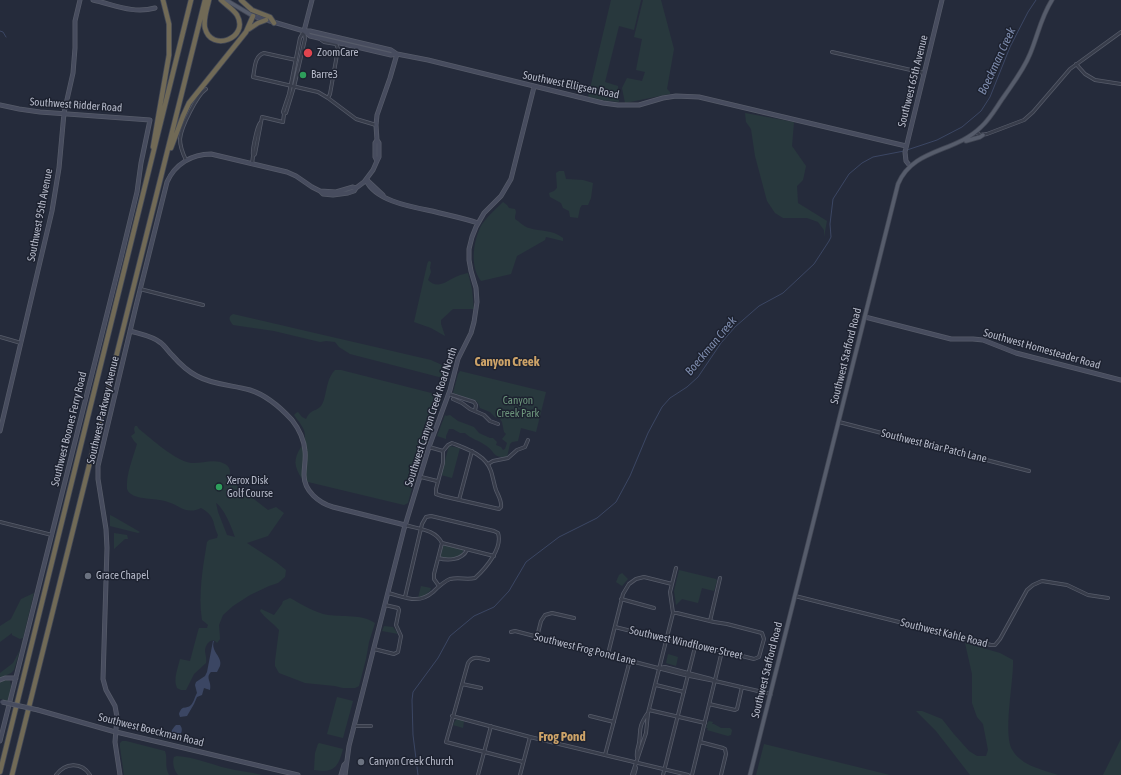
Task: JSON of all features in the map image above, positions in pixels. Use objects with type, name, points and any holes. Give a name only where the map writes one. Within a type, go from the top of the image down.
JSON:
[{"type":"highway","points":[[146,184],[169,55],[169,24],[163,0]]},
{"type":"highway","points":[[0,772],[192,0]]},
{"type":"highway","points":[[12,775],[205,0]]},
{"type":"highway","points":[[209,0],[205,20],[206,31],[212,38],[219,41],[224,41],[235,36],[239,24],[238,18],[234,12],[221,0]]},
{"type":"highway","points":[[241,0],[252,10],[270,17],[274,22]]},
{"type":"highway","points":[[164,164],[183,116],[190,103],[246,32],[253,16]]},
{"type":"highway","points":[[246,32],[258,23],[266,20]]},
{"type":"main road","name":"Southwest Elligsen Road","points":[[226,0],[253,16]]},
{"type":"main road","name":"Southwest Stafford Road","points":[[750,775],[865,317],[895,191],[900,178],[916,161],[927,155],[963,141],[976,132],[988,120],[1024,67],[1042,18],[1052,0]]},
{"type":"main road","points":[[963,141],[983,135]]},
{"type":"street","name":"Southwest 95th Avenue","points":[[0,431],[52,211],[59,168],[64,114],[73,73],[76,21],[80,0]]},
{"type":"street","points":[[94,0],[135,10],[143,11],[155,8]]},
{"type":"street","points":[[292,86],[300,38],[304,31],[312,0]]},
{"type":"street","name":"Southwest 65th Avenue","points":[[910,166],[905,157],[906,146],[942,0]]},
{"type":"street","name":"Southwest Elligsen Road","points":[[253,16],[304,31],[310,31],[391,50],[397,54],[603,103],[638,105],[676,96],[699,97],[906,146]]},
{"type":"street","points":[[252,164],[260,133],[260,123],[262,117],[283,122],[305,39],[304,31]]},
{"type":"street","name":"Southwest Elligsen Road","points":[[304,31],[310,36],[320,39],[391,55],[397,54]]},
{"type":"street","points":[[976,132],[983,135],[1020,122],[1030,116],[1066,73],[1076,64],[1121,32]]},
{"type":"street","points":[[320,39],[324,42],[337,46],[338,49],[328,98]]},
{"type":"street","points":[[832,52],[924,73]]},
{"type":"street","points":[[296,60],[264,53],[260,54],[257,57],[253,77],[318,92],[356,119],[376,125]]},
{"type":"street","points":[[206,89],[192,108],[181,133],[180,144],[186,160],[196,156],[209,154],[292,174],[323,194],[339,195],[354,191],[366,180],[379,157],[380,152],[379,143],[377,140],[376,125],[379,108],[388,85],[397,54]]},
{"type":"street","points":[[1076,64],[1085,74],[1095,80],[1121,84]]},
{"type":"street","name":"Southwest Canyon Creek Road North","points":[[345,775],[354,726],[405,525],[429,447],[449,394],[458,359],[472,330],[476,315],[477,296],[470,266],[469,252],[472,237],[484,213],[498,200],[511,180],[534,87]]},
{"type":"street","name":"Southwest Ridder Road","points":[[0,105],[19,110],[150,120]]},
{"type":"street","name":"Southwest Boones Ferry Road","points":[[0,741],[137,192],[150,120]]},
{"type":"street","name":"Southwest Parkway Avenue","points":[[120,775],[115,745],[117,720],[116,709],[106,690],[103,679],[107,550],[106,529],[98,474],[107,426],[166,185],[173,172],[186,160]]},
{"type":"street","points":[[366,180],[380,195],[401,204],[478,223]]},
{"type":"street","points":[[140,289],[203,304]]},
{"type":"street","name":"Southwest Homesteader Road","points":[[865,317],[951,339],[983,340],[1011,352],[1121,380]]},
{"type":"street","points":[[130,331],[152,338],[161,343],[187,370],[199,378],[255,392],[282,410],[294,423],[302,436],[305,452],[305,480],[309,490],[320,501],[333,507],[405,525],[439,537],[442,543],[434,576],[439,586]]},
{"type":"street","points":[[0,338],[21,343]]},
{"type":"street","points":[[449,394],[474,402],[476,404],[475,411]]},
{"type":"street","points":[[453,399],[484,415],[490,421],[498,424]]},
{"type":"street","name":"Southwest Briar Patch Lane","points":[[838,422],[1029,471]]},
{"type":"street","points":[[488,464],[493,460],[510,457],[517,450],[525,448],[528,440]]},
{"type":"street","points":[[452,443],[472,451],[488,464],[491,470],[501,502],[501,507],[497,509],[436,494],[435,491],[442,463],[443,451],[448,444],[452,443]]},
{"type":"street","points":[[429,447],[443,451]]},
{"type":"street","points":[[459,500],[472,451]]},
{"type":"street","points":[[420,477],[437,481]]},
{"type":"street","points":[[387,593],[405,597],[416,599],[423,599],[444,582],[458,578],[475,578],[494,556],[499,536],[496,532],[428,516],[424,518],[405,597]]},
{"type":"street","points":[[0,522],[52,535]]},
{"type":"street","points":[[442,543],[494,556]]},
{"type":"street","points":[[438,558],[459,558],[463,556],[467,550]]},
{"type":"street","points":[[637,757],[646,733],[649,711],[673,613],[670,595],[676,568]]},
{"type":"street","points":[[608,654],[621,599],[626,587],[632,581],[640,578],[649,578],[672,584]]},
{"type":"street","points":[[673,613],[710,621],[720,578]]},
{"type":"street","name":"Southwest Kahle Road","points":[[795,596],[991,645],[995,645],[1000,639],[1027,590],[1038,582],[1042,581],[1067,585],[1088,594],[1108,598]]},
{"type":"street","points":[[621,599],[654,608]]},
{"type":"street","points":[[374,649],[394,654],[398,652],[401,636],[396,625],[399,610],[398,608],[385,605]]},
{"type":"street","points":[[537,637],[542,619],[547,614],[555,613],[574,618]]},
{"type":"street","name":"Southwest Windflower Street","points":[[614,627],[695,647],[754,659],[758,658],[764,640],[763,635],[760,632],[710,621]]},
{"type":"street","name":"Southwest Frog Pond Lane","points":[[511,632],[515,631],[660,668],[665,667],[710,681],[770,694]]},
{"type":"street","points":[[663,775],[695,647]]},
{"type":"street","points":[[692,775],[722,652]]},
{"type":"street","points":[[488,660],[476,657],[469,660],[452,716],[446,742],[523,762]]},
{"type":"street","points":[[606,754],[630,660]]},
{"type":"street","points":[[0,680],[7,677],[16,678]]},
{"type":"street","points":[[462,684],[481,688]]},
{"type":"street","points":[[656,685],[684,692]]},
{"type":"street","points":[[736,714],[735,710],[737,708],[742,688]]},
{"type":"street","name":"Southwest Boeckman Road","points":[[1,702],[298,775]]},
{"type":"street","points":[[709,704],[735,710]]},
{"type":"street","points":[[649,711],[705,723]]},
{"type":"street","points":[[633,775],[639,744],[640,727],[649,711]]},
{"type":"street","points":[[452,716],[530,737],[606,754],[688,775]]},
{"type":"street","points":[[590,716],[614,722]]},
{"type":"street","points":[[354,726],[371,726]]},
{"type":"street","points":[[478,775],[491,726]]},
{"type":"street","points":[[520,775],[530,737]]},
{"type":"street","points":[[700,742],[723,748],[725,750],[726,754],[721,775]]},
{"type":"street","name":"Southwest Canyon Creek Road North","points":[[341,775],[346,763]]},
{"type":"street","points":[[56,775],[63,768],[71,765],[83,768],[90,775]]},
{"type":"green space","points":[[611,0],[641,0],[634,30],[619,26],[605,82],[618,86],[619,102],[588,97]]},
{"type":"green space","points":[[643,0],[661,0],[674,49],[667,89],[670,94],[625,103],[622,88],[627,78],[642,81],[645,72],[636,70],[642,39],[634,37]]},
{"type":"green space","points":[[745,113],[794,122],[792,146],[806,166],[803,180],[797,186],[798,203],[827,221],[824,237],[824,230],[818,222],[807,218],[783,218],[775,213],[767,201],[755,156],[751,129],[746,122]]},
{"type":"green space","points":[[559,171],[564,171],[566,179],[583,180],[593,183],[591,198],[588,205],[582,205],[578,218],[570,217],[569,211],[563,208],[561,203],[550,197],[549,193],[557,188],[556,173]]},
{"type":"green space","points":[[503,202],[509,208],[515,209],[515,219],[524,226],[555,233],[563,238],[563,241],[546,237],[545,240],[517,256],[511,274],[481,281],[475,269],[474,248],[480,228],[484,221]]},
{"type":"green space","points":[[429,261],[431,262],[431,272],[428,280],[432,283],[440,284],[459,275],[468,273],[472,289],[474,309],[453,309],[441,320],[445,336],[431,328],[414,322]]},
{"type":"green space","points":[[233,314],[431,360],[444,367],[444,376],[439,377],[350,354],[339,347],[335,342],[320,342],[274,331],[233,325],[230,318]]},
{"type":"green space","points":[[335,370],[341,370],[442,396],[437,412],[426,436],[408,503],[404,505],[308,482],[302,479],[299,474],[296,467],[296,459],[304,441],[305,432],[294,415],[298,412],[306,419],[310,413],[321,406],[329,379]]},
{"type":"green space","name":"Canyon Creek Park","points":[[460,371],[546,392],[536,432],[521,428],[518,441],[510,444],[507,457],[496,455],[482,443],[465,433],[460,433],[453,429],[449,429],[446,439],[437,436],[445,415],[450,415],[458,421],[474,427],[479,433],[493,438],[497,442],[496,445],[501,447],[503,450],[505,449],[507,443],[502,439],[506,434],[500,419],[495,417],[490,412],[480,408],[476,401],[453,393]]},
{"type":"green space","points":[[135,426],[137,426],[164,449],[184,461],[195,463],[217,461],[225,464],[230,471],[228,479],[268,510],[276,507],[284,513],[268,536],[247,543],[286,570],[285,577],[278,583],[250,595],[233,606],[223,615],[219,625],[220,639],[217,643],[215,641],[210,641],[207,644],[205,650],[206,663],[194,674],[186,690],[177,688],[176,674],[180,659],[190,661],[199,628],[207,628],[208,625],[202,620],[201,610],[204,561],[207,542],[217,538],[218,535],[213,520],[206,511],[201,508],[191,511],[168,502],[134,496],[129,493],[127,483],[130,466],[137,444],[131,436],[135,433]],"holes":[[[216,503],[227,518],[235,537],[227,535]]]},
{"type":"green space","points":[[449,446],[460,448],[452,478],[441,475]]},
{"type":"green space","points":[[110,515],[140,532],[138,533],[110,526]]},
{"type":"green space","points":[[114,533],[127,535],[128,539],[125,539],[114,549]]},
{"type":"green space","points":[[444,545],[463,550],[463,555],[452,558],[441,558],[440,552]]},
{"type":"green space","points":[[679,570],[716,579],[717,581],[714,591],[702,588],[698,603],[682,599],[676,605],[674,591]]},
{"type":"green space","points":[[622,573],[628,579],[622,586],[616,582],[619,575]]},
{"type":"green space","points":[[421,586],[431,588],[430,591],[424,596],[418,598]]},
{"type":"green space","points":[[34,593],[23,638],[20,639],[12,635],[12,633],[0,642],[0,626],[11,619],[21,599]]},
{"type":"green space","points":[[290,598],[323,614],[364,618],[375,623],[359,686],[355,688],[343,688],[305,683],[279,673],[275,666],[275,661],[279,630],[260,611],[261,609],[274,615],[283,601]]},
{"type":"green space","points":[[384,626],[393,627],[398,634],[382,631]]},
{"type":"green space","points":[[24,637],[14,670],[0,678],[0,673],[13,663],[20,650]]},
{"type":"green space","points":[[965,643],[1000,653],[1013,660],[1008,721],[1010,744],[1015,754],[1027,764],[1058,775],[970,775],[936,731],[916,711],[922,711],[942,719],[969,751],[977,756],[986,756],[988,750],[983,724],[977,717],[972,703],[972,674]]},
{"type":"green space","points":[[668,654],[678,657],[676,666],[666,663]]},
{"type":"green space","points":[[6,680],[10,681],[11,686],[8,701],[0,699],[0,682]]},
{"type":"green space","points":[[337,697],[353,701],[343,738],[327,734]]},
{"type":"green space","points":[[457,719],[466,721],[464,721],[463,728],[453,725]]},
{"type":"green space","points":[[709,721],[721,728],[730,728],[732,730],[731,735],[728,736],[707,730],[708,728],[706,728]]},
{"type":"green space","points":[[1121,739],[1121,775],[1103,775]]},
{"type":"green space","points":[[122,741],[165,751],[169,775],[124,775],[120,747],[120,743]]},
{"type":"green space","points":[[319,743],[343,749],[337,764],[327,771],[314,770],[315,753]]},
{"type":"green space","points":[[764,744],[890,775],[756,775]]},
{"type":"green space","points":[[177,756],[196,759],[230,769],[262,775],[178,775],[173,764],[174,757]]},
{"type":"water","points":[[213,641],[214,648],[220,660],[220,666],[217,672],[211,672],[209,674],[210,690],[204,688],[202,695],[197,697],[187,716],[180,717],[179,714],[181,709],[189,706],[194,701],[197,693],[195,685],[196,682],[205,676],[207,672]]},
{"type":"water","points":[[176,725],[180,725],[182,732],[177,738],[172,739],[171,732]]},
{"type":"waterway","name":"Boeckman Creek","points":[[907,150],[937,140],[962,127],[981,111],[990,97],[1010,47],[1036,0]]},
{"type":"waterway","points":[[0,31],[3,32],[6,37]]},
{"type":"waterway","name":"Boeckman Creek","points":[[418,775],[413,735],[413,692],[438,658],[450,636],[474,616],[494,607],[509,591],[526,562],[559,537],[597,518],[616,502],[630,476],[648,433],[662,407],[670,398],[687,387],[698,377],[721,343],[735,327],[759,306],[783,293],[814,264],[831,237],[830,224],[833,199],[849,174],[862,163],[873,157],[904,151]]},
{"type":"place","name":"ZoomCare","points":[[308,53]]},
{"type":"place","name":"Barre3","points":[[303,75]]},
{"type":"place","name":"Xerox Disk Golf Course","points":[[219,487]]},
{"type":"place","name":"Grace Chapel","points":[[88,576]]},
{"type":"place","name":"Canyon Creek Church","points":[[361,762]]},
{"type":"district","name":"Canyon Creek","points":[[507,362]]},
{"type":"district","name":"Frog Pond","points":[[562,737]]}]
